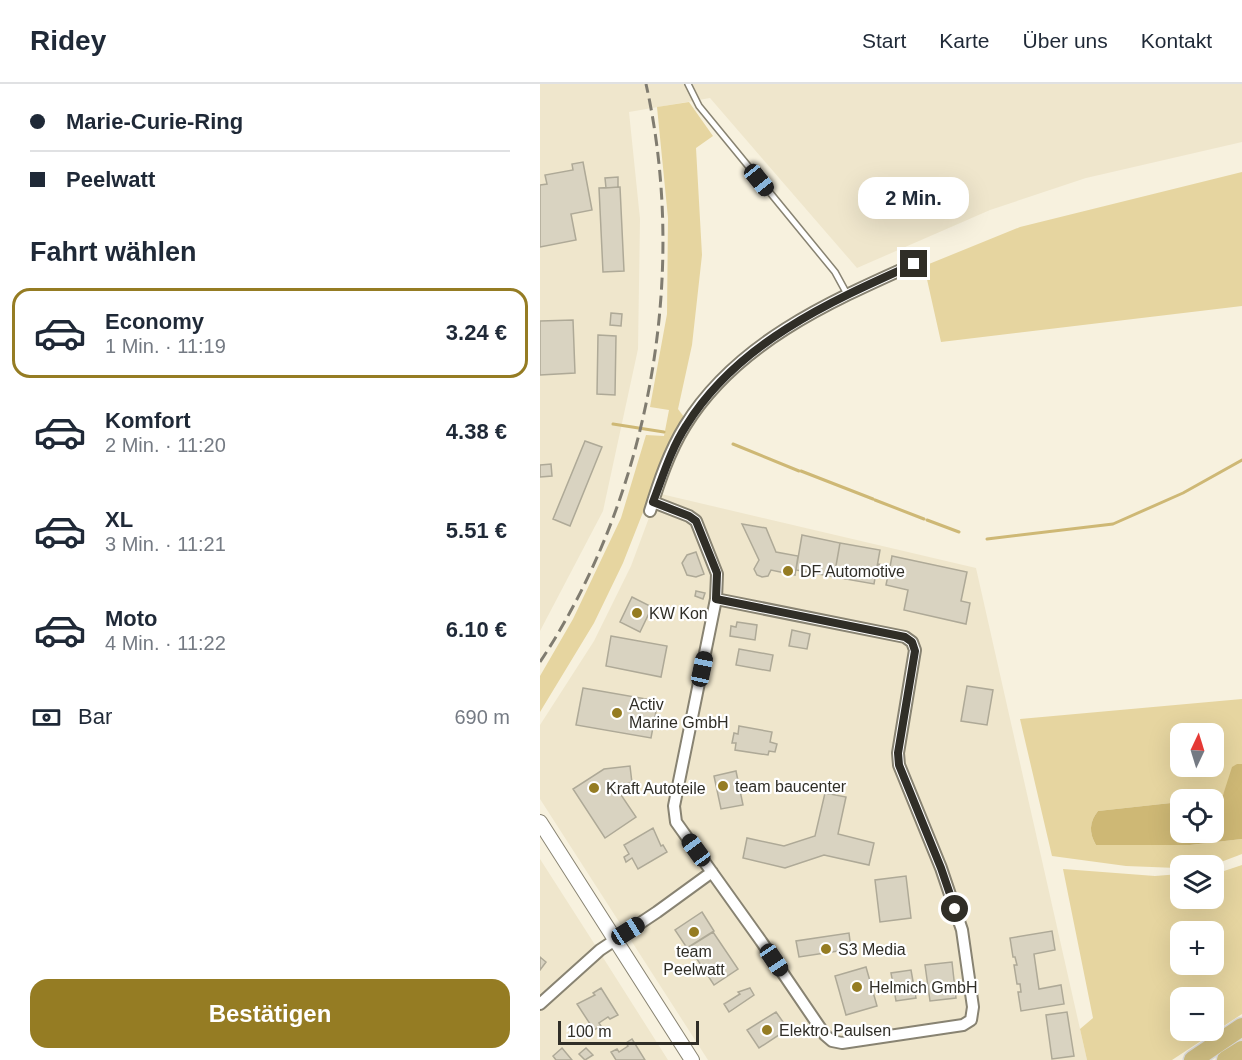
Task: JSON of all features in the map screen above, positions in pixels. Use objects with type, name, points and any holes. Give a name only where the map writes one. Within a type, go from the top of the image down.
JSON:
[{"type":"main road","points":[[1193,1060],[1242,1027]]},
{"type":"main road","points":[[1226,1060],[1242,1050]]},
{"type":"street","points":[[716,599],[905,637],[912,642],[915,651],[898,753],[899,765],[941,868],[962,930],[974,1007],[971,1020],[963,1025],[853,1042],[832,1041],[825,1035],[676,822],[674,806],[716,599],[717,573],[696,521],[689,516],[651,506],[685,426],[716,385],[745,358],[803,318],[847,294],[914,264]]},
{"type":"street","points":[[540,822],[692,1060]]},
{"type":"street","points":[[540,1004],[614,940],[712,872]]},
{"type":"lane","points":[[688,84],[699,106],[835,272],[847,294]]},
{"type":"shaded area","points":[[540,84],[1242,84],[1242,142],[1086,178],[990,210],[857,268],[710,98],[629,112],[640,219],[638,349],[603,511],[540,631]]},
{"type":"shaded area","points":[[689,102],[713,136],[696,148],[702,255],[692,345],[678,409],[684,417],[662,464],[623,563],[594,623],[540,712],[540,676],[573,619],[621,518],[646,435],[664,436],[669,410],[650,407],[667,314],[668,218],[657,107]]},
{"type":"shaded area","points":[[1242,172],[1242,306],[941,342],[924,266],[1020,227]]},
{"type":"shaded area","points":[[661,494],[976,568],[1087,1060],[708,1060],[540,799],[540,725],[594,641],[631,566],[656,499]]},
{"type":"shaded area","points":[[1242,699],[1242,764],[1237,764],[1224,793],[1224,789],[1170,789],[1170,803],[1098,811],[1091,828],[1096,845],[1190,845],[1224,843],[1224,841],[1242,839],[1242,854],[1224,861],[1224,855],[1170,855],[1170,868],[1126,866],[1052,856],[1020,719]]},
{"type":"shaded area","points":[[1242,764],[1242,839],[1224,841],[1224,792],[1232,767]]},
{"type":"shaded area","points":[[1170,803],[1170,843],[1207,843],[1096,845],[1091,828],[1098,811]]},
{"type":"shaded area","points":[[540,859],[590,937],[668,1060],[540,1060]]},
{"type":"shaded area","points":[[1242,865],[1242,1014],[1224,1026],[1224,987],[1170,987],[1170,1041],[1201,1041],[1172,1060],[1087,1060],[1080,1029],[1093,1018],[1063,869],[1155,876],[1170,875],[1170,909],[1224,909],[1224,871]]},
{"type":"building","points":[[583,162],[592,210],[571,214],[576,240],[540,247],[540,185],[547,184],[545,175],[573,170],[572,164]]},
{"type":"building","points":[[618,177],[618,187],[606,188],[605,178]]},
{"type":"building","points":[[620,187],[624,271],[603,272],[599,188]]},
{"type":"building","points":[[611,313],[622,314],[621,326],[610,325]]},
{"type":"building","points":[[573,320],[575,373],[540,375],[540,321]]},
{"type":"building","points":[[598,335],[616,336],[615,395],[597,394]]},
{"type":"building","points":[[585,441],[602,447],[570,526],[553,519]]},
{"type":"building","points":[[551,464],[552,476],[540,477],[540,465]]},
{"type":"building","points":[[742,524],[766,528],[776,552],[798,556],[795,575],[771,570],[768,576],[757,575],[754,569],[759,560]]},
{"type":"building","points":[[802,535],[840,543],[834,577],[796,570]]},
{"type":"building","points":[[840,543],[880,550],[874,584],[834,577]]},
{"type":"building","points":[[696,552],[704,574],[696,577],[687,575],[682,563],[687,555]]},
{"type":"building","points":[[892,556],[967,572],[961,601],[970,603],[966,624],[904,610],[908,590],[886,585],[888,575],[876,572],[878,564],[890,567]]},
{"type":"building","points":[[696,591],[705,593],[703,599],[695,596]]},
{"type":"building","points":[[632,597],[652,607],[640,632],[620,622]]},
{"type":"building","points":[[737,622],[757,625],[755,640],[730,636],[731,626],[736,627]]},
{"type":"building","points":[[792,630],[810,634],[807,649],[789,646]]},
{"type":"building","points":[[611,636],[667,646],[661,677],[606,666]]},
{"type":"building","points":[[739,649],[773,655],[770,671],[736,665]]},
{"type":"building","points":[[967,686],[993,690],[987,725],[961,721]]},
{"type":"building","name":"Activ Marine GmbH","points":[[583,688],[658,701],[651,738],[576,725]]},
{"type":"building","points":[[739,726],[772,732],[770,742],[777,744],[775,752],[769,751],[768,755],[735,750],[736,743],[732,743],[734,733],[738,734]]},
{"type":"building","points":[[630,766],[632,783],[622,784],[624,788],[619,792],[636,817],[605,838],[573,789],[604,769]]},
{"type":"building","points":[[736,771],[743,805],[721,809],[714,776]]},
{"type":"building","points":[[825,793],[846,797],[838,834],[874,843],[869,865],[824,855],[785,868],[743,858],[747,838],[784,846],[815,836]]},
{"type":"building","points":[[653,828],[661,846],[663,845],[667,852],[638,869],[632,858],[626,862],[624,857],[629,854],[624,845]]},
{"type":"building","points":[[906,876],[911,918],[880,922],[875,880]]},
{"type":"building","points":[[702,912],[714,931],[687,948],[675,930]]},
{"type":"building","points":[[1052,931],[1055,950],[1034,954],[1039,989],[1061,985],[1064,1004],[1021,1011],[1018,992],[1021,992],[1020,984],[1017,984],[1014,965],[1017,965],[1013,957],[1010,938]]},
{"type":"building","points":[[713,932],[738,969],[714,985],[689,947]]},
{"type":"building","points":[[849,933],[851,949],[799,957],[796,941]]},
{"type":"building","points":[[540,957],[546,962],[540,970]]},
{"type":"building","points":[[952,962],[956,998],[930,1001],[925,965]]},
{"type":"building","points":[[866,967],[877,1006],[846,1015],[835,976]]},
{"type":"building","points":[[911,970],[916,998],[896,1001],[891,973]]},
{"type":"building","points":[[601,988],[618,1015],[610,1019],[608,1017],[599,1023],[601,1026],[594,1030],[577,1004],[595,995],[593,993]]},
{"type":"building","points":[[750,988],[754,995],[729,1012],[724,1004],[740,994],[738,992]]},
{"type":"building","points":[[776,1012],[788,1029],[759,1048],[747,1030]]},
{"type":"building","points":[[1067,1012],[1074,1056],[1052,1059],[1046,1015]]},
{"type":"building","points":[[632,1039],[645,1060],[616,1060],[611,1052],[617,1049],[619,1052],[628,1046],[626,1043]]},
{"type":"building","points":[[562,1048],[572,1060],[556,1060],[553,1056]]},
{"type":"building","points":[[586,1048],[593,1055],[585,1060],[579,1054]]},
{"type":"waterway","points":[[613,424],[664,432]]},
{"type":"waterway","points":[[733,444],[799,471]]},
{"type":"waterway","points":[[987,539],[1113,524],[1183,493],[1242,460]]},
{"type":"waterway","points":[[801,471],[873,499]]},
{"type":"waterway","points":[[875,500],[924,519]]},
{"type":"waterway","points":[[927,520],[959,532]]},
{"type":"railway","points":[[540,662],[578,598],[609,530],[633,458],[650,384],[660,308],[663,232],[658,157],[646,84]]},
{"type":"place","name":"DF Automotive","points":[[788,571]]},
{"type":"place","name":"KW Kon","points":[[637,613]]},
{"type":"place","name":"Activ Marine GmbH","points":[[617,713]]},
{"type":"place","name":"team baucenter","points":[[723,786]]},
{"type":"place","name":"Kraft Autoteile","points":[[594,788]]},
{"type":"place","name":"team Peelwatt","points":[[694,932]]},
{"type":"place","name":"S3 Media","points":[[826,949]]},
{"type":"place","name":"Helmich GmbH","points":[[857,987]]},
{"type":"place","name":"Elektro Paulsen","points":[[767,1030]]},
{"type":"route","points":[[914,264],[847,294],[803,318],[745,358],[716,385],[685,426],[653,502],[696,521],[717,573],[716,599],[905,637],[912,642],[915,651],[898,753],[899,765],[941,868],[955,909]]}]
